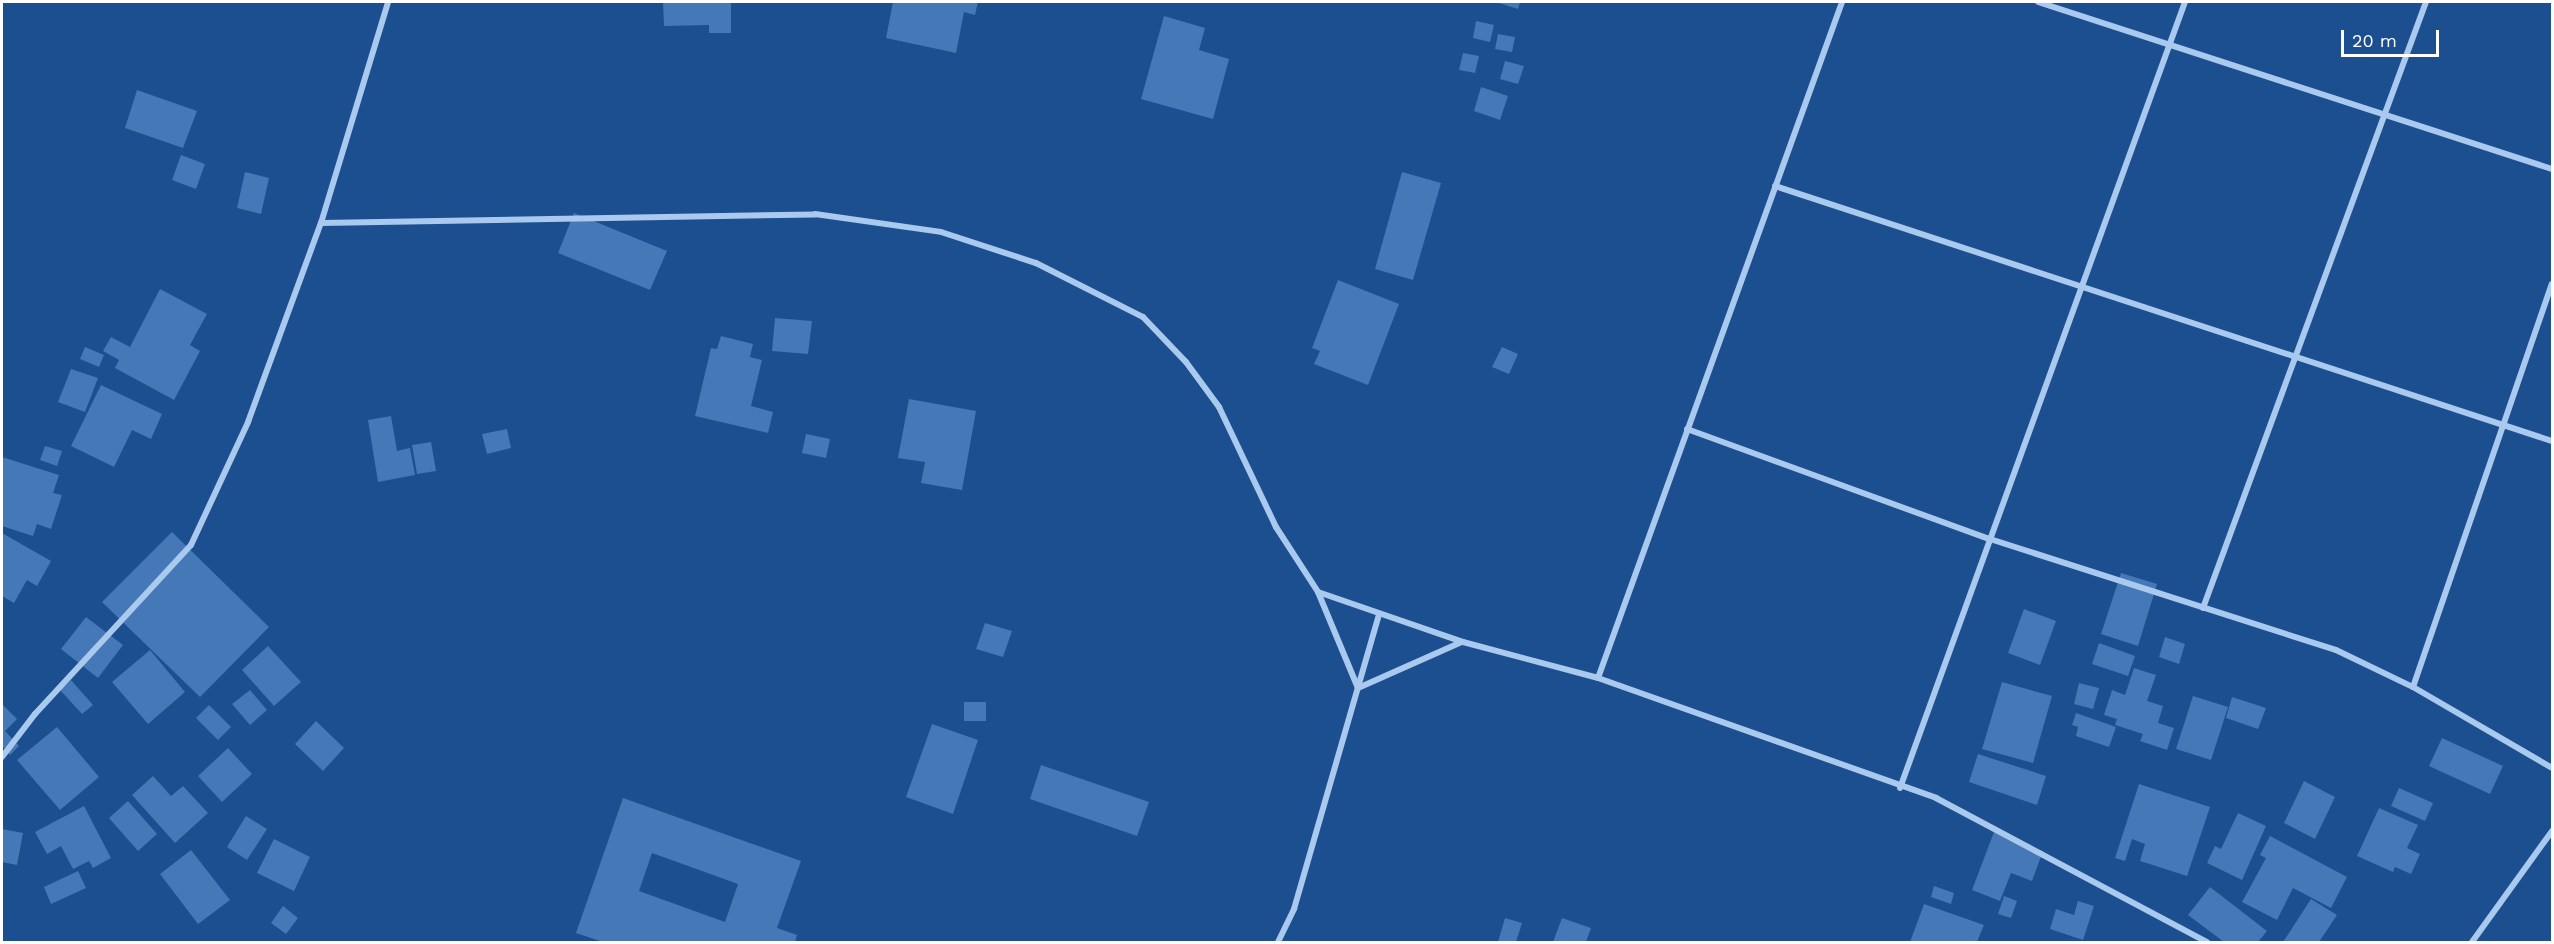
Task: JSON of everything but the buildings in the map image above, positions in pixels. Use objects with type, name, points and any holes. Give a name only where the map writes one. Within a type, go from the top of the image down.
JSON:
[{"type":"street","points":[[2,757],[35,714],[191,545],[248,422],[321,223],[388,2]]},
{"type":"street","points":[[1598,678],[1842,2]]},
{"type":"street","points":[[2038,2],[2553,170]]},
{"type":"street","points":[[1900,788],[2185,2]]},
{"type":"street","points":[[2203,608],[2426,2]]},
{"type":"street","points":[[1775,186],[2553,441]]},
{"type":"street","points":[[321,223],[815,214],[941,232],[1036,263],[1143,317],[1186,362],[1219,407],[1276,527],[1318,592],[1358,688]]},
{"type":"street","points":[[2414,687],[2553,284]]},
{"type":"street","points":[[1687,429],[1990,539],[2336,650],[2414,687],[2553,768]]},
{"type":"street","points":[[1318,592],[1463,642],[1598,678],[1900,788],[1936,798],[2207,942]]},
{"type":"street","points":[[1278,942],[1294,909],[1379,614]]},
{"type":"street","points":[[1358,688],[1463,642]]},
{"type":"street","points":[[2472,942],[2553,831]]}]
